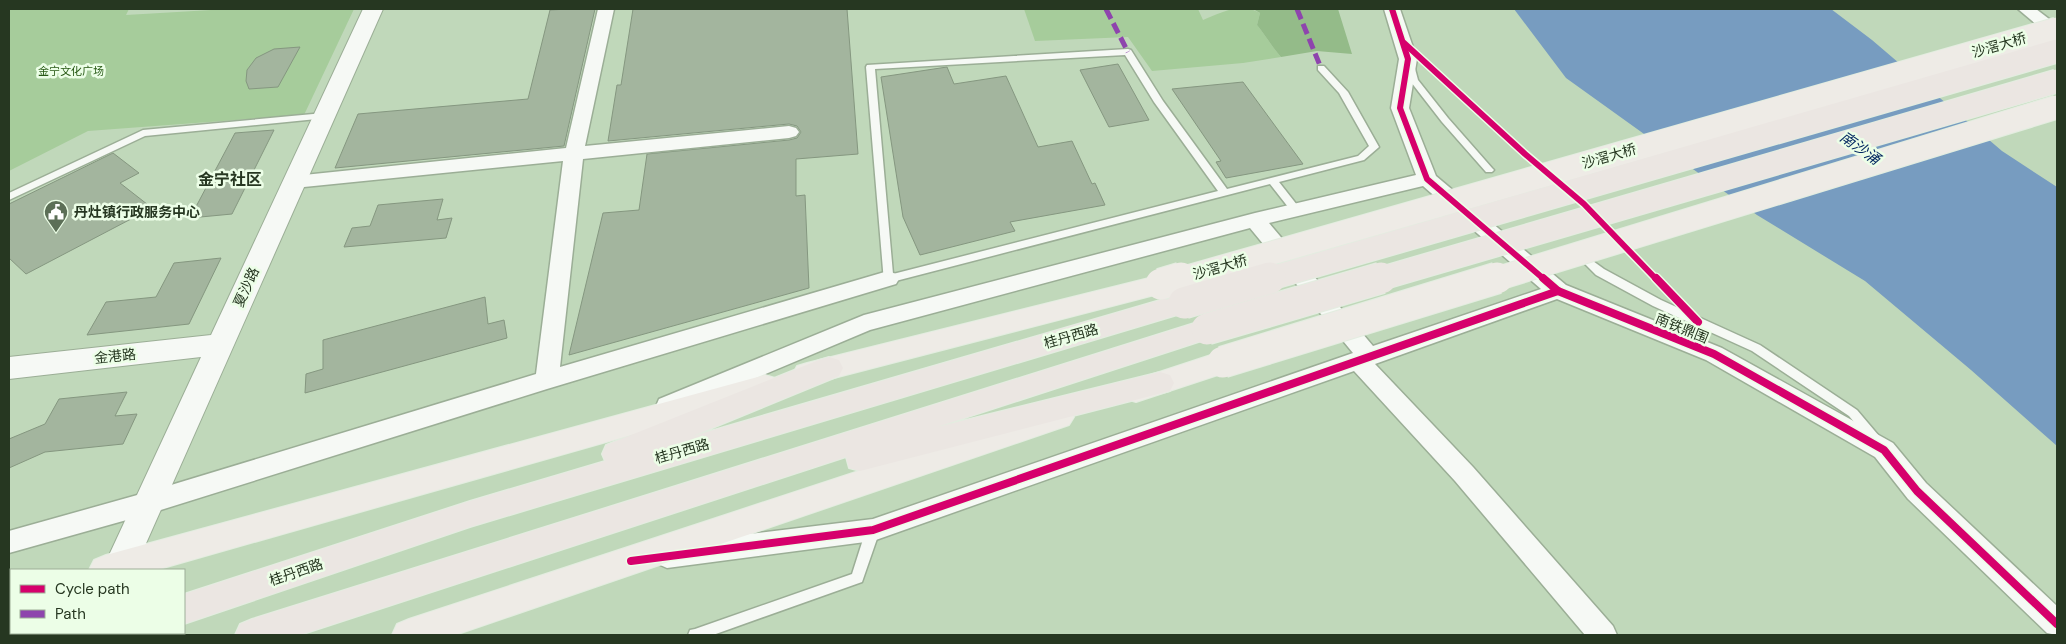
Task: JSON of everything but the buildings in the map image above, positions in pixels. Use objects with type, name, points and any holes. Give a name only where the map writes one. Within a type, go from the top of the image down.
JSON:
[{"type":"highway","name":"沙滘大桥","points":[[1184,303],[2057,51]]},
{"type":"highway","points":[[252,635],[1207,329],[2057,81]]},
{"type":"highway","name":"桂丹西路","points":[[185,609],[470,514],[1184,303]]},
{"type":"highway","points":[[470,514],[829,368]]},
{"type":"highway","points":[[606,523],[1160,383]]},
{"type":"main road","name":"沙滘大桥","points":[[113,568],[829,368],[1161,284],[2057,29]]},
{"type":"main road","points":[[409,635],[1223,362],[2057,107]]},
{"type":"street","name":"夏沙路","points":[[113,568],[148,504],[373,9]]},
{"type":"street","points":[[547,380],[574,154],[606,9]]},
{"type":"street","name":"南铁鼎围","points":[[1392,9],[1408,59],[1400,108],[1427,179],[1558,291],[1714,354],[1884,450],[1917,491],[2057,624]]},
{"type":"street","points":[[2026,9],[2057,33]]},
{"type":"street","points":[[294,182],[789,132]]},
{"type":"street","points":[[618,427],[864,323],[1255,220],[1427,179]]},
{"type":"street","points":[[1255,220],[1364,359],[1603,635]]},
{"type":"street","points":[[9,542],[148,504],[547,380],[888,279]]},
{"type":"street","points":[[631,561],[874,530],[1558,291]]},
{"type":"street","name":"金港路","points":[[9,368],[221,344]]},
{"type":"lane","points":[[1226,193],[1159,102],[1128,52],[870,67],[888,279],[1226,193],[1273,181],[1361,158],[1374,148],[1343,92],[1321,68]]},
{"type":"lane","points":[[1408,59],[1414,80],[1445,120],[1489,170]]},
{"type":"lane","points":[[9,196],[143,134],[324,116]]},
{"type":"lane","points":[[1273,181],[1296,210]]},
{"type":"lane","points":[[1586,260],[1600,272],[1656,303],[1756,348],[1853,412],[1884,450]]},
{"type":"lane","points":[[695,635],[857,578],[874,530]]},
{"type":"green space","points":[[1246,8],[1260,13],[1257,25],[1281,57],[1243,63],[1152,71],[1128,37],[1035,41],[1024,9],[1198,9],[1203,20],[1232,9]]},
{"type":"green space","name":"金宁文化广场","points":[[9,9],[129,9],[126,15],[228,9],[354,9],[304,115],[88,131],[9,171]]},
{"type":"green space","points":[[1253,9],[1338,9],[1352,54],[1317,51],[1281,57],[1257,25],[1260,13]]},
{"type":"water","name":"南沙涌","points":[[1514,9],[1831,9],[1872,40],[2002,151],[2057,187],[2057,446],[1971,370],[1865,281],[1757,215],[1566,78]]},
{"type":"marked path","points":[[1106,9],[1128,52]]},
{"type":"marked path","points":[[1297,9],[1321,68]]},
{"type":"cycle path","points":[[1392,9],[1408,59],[1400,108],[1427,179],[1558,291],[1714,354],[1884,450],[1917,491],[2057,624]]},
{"type":"cycle path","points":[[1404,43],[1525,154],[1584,204],[1698,322]]},
{"type":"cycle path","points":[[631,561],[873,530],[1558,291]]},
{"type":"place","name":"丹灶镇行政服务中心","points":[[56,233]]},
{"type":"district","name":"金宁社区","points":[[230,179]]}]
